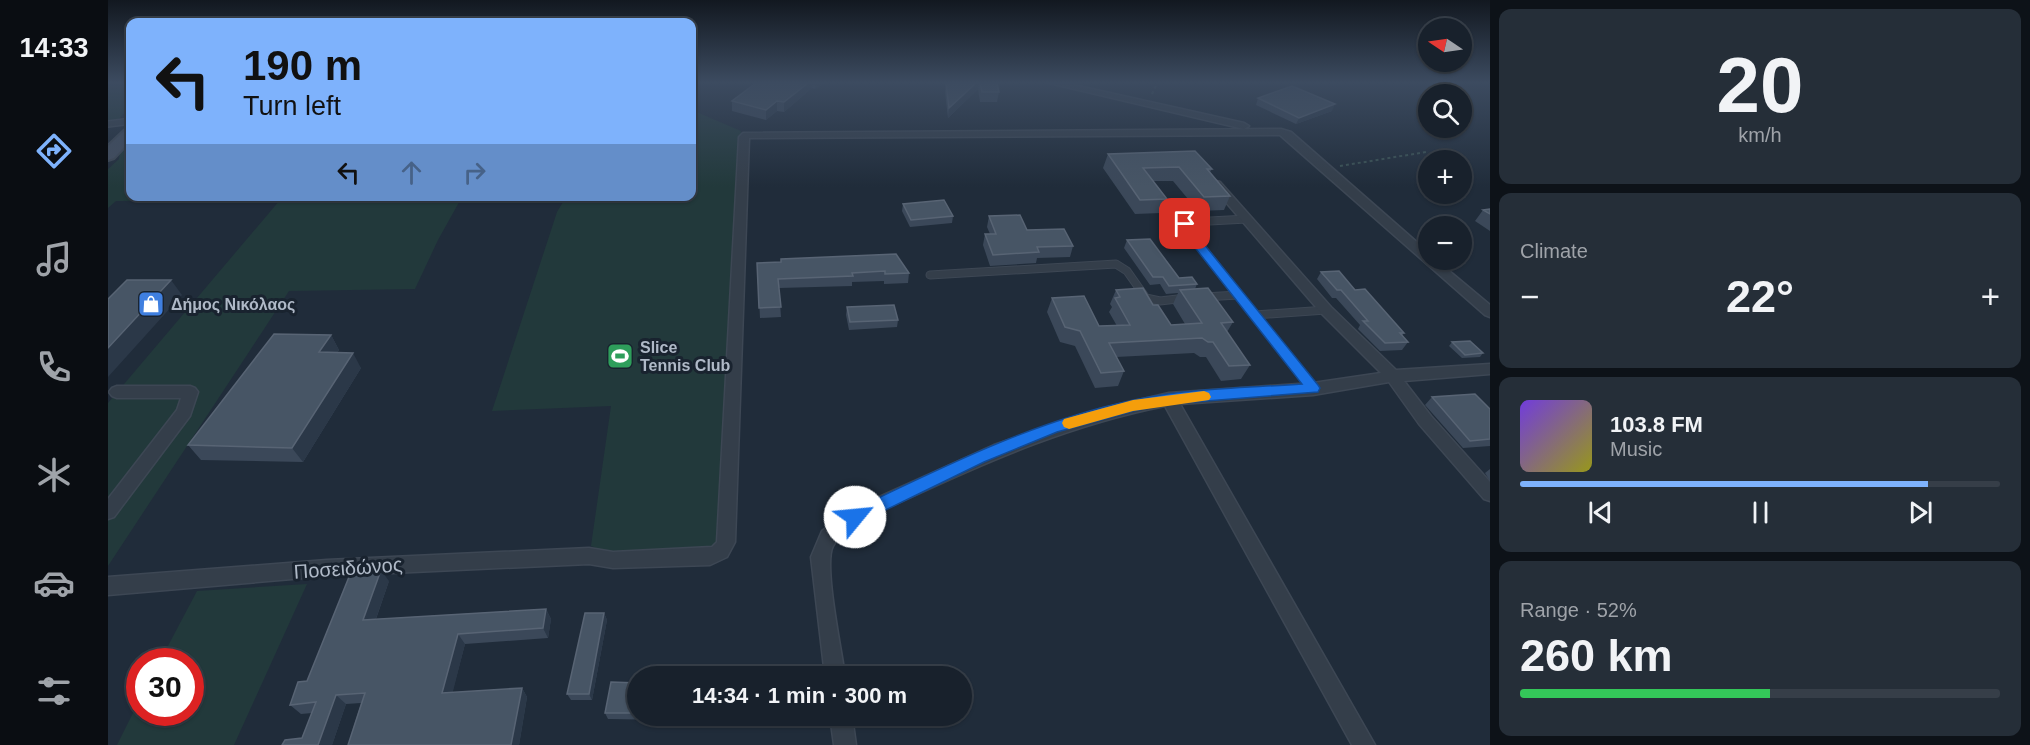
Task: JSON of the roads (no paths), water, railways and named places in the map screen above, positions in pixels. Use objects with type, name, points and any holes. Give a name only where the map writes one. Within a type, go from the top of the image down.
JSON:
[{"type":"street","points":[[1208,118],[1287,134],[1418,250]]},
{"type":"street","points":[[108,137],[126,125]]},
{"type":"street","points":[[108,155],[126,127]]},
{"type":"street","name":"Ποσειδώνος","points":[[108,586],[589,556],[612,560],[710,557],[724,548],[726,542],[746,135],[1271,132]]},
{"type":"street","points":[[1209,175],[1326,310],[1393,376],[1425,420],[1490,494]]},
{"type":"street","points":[[1441,270],[1490,312]]},
{"type":"street","points":[[834,666],[820,566],[820,553],[825,541],[833,531],[866,511],[978,457],[1053,428],[1133,405],[1169,399],[1313,388],[1393,376],[1490,369]]},
{"type":"street","points":[[108,512],[184,412],[190,392],[117,392]]},
{"type":"street","points":[[1169,399],[1364,745]]},
{"type":"street","points":[[842,726],[845,745]]},
{"type":"lane","points":[[108,124],[126,124]]},
{"type":"lane","points":[[1247,219],[1191,222],[1185,226],[1313,388]]},
{"type":"lane","points":[[930,275],[1116,264],[1126,269],[1145,296],[1153,300],[1238,294]]},
{"type":"lane","points":[[1255,315],[1326,310]]},
{"type":"place","name":"Δήμος Νικόλαος","points":[[151,304]]},
{"type":"place","name":"Slice Tennis Club","points":[[620,356]]}]
